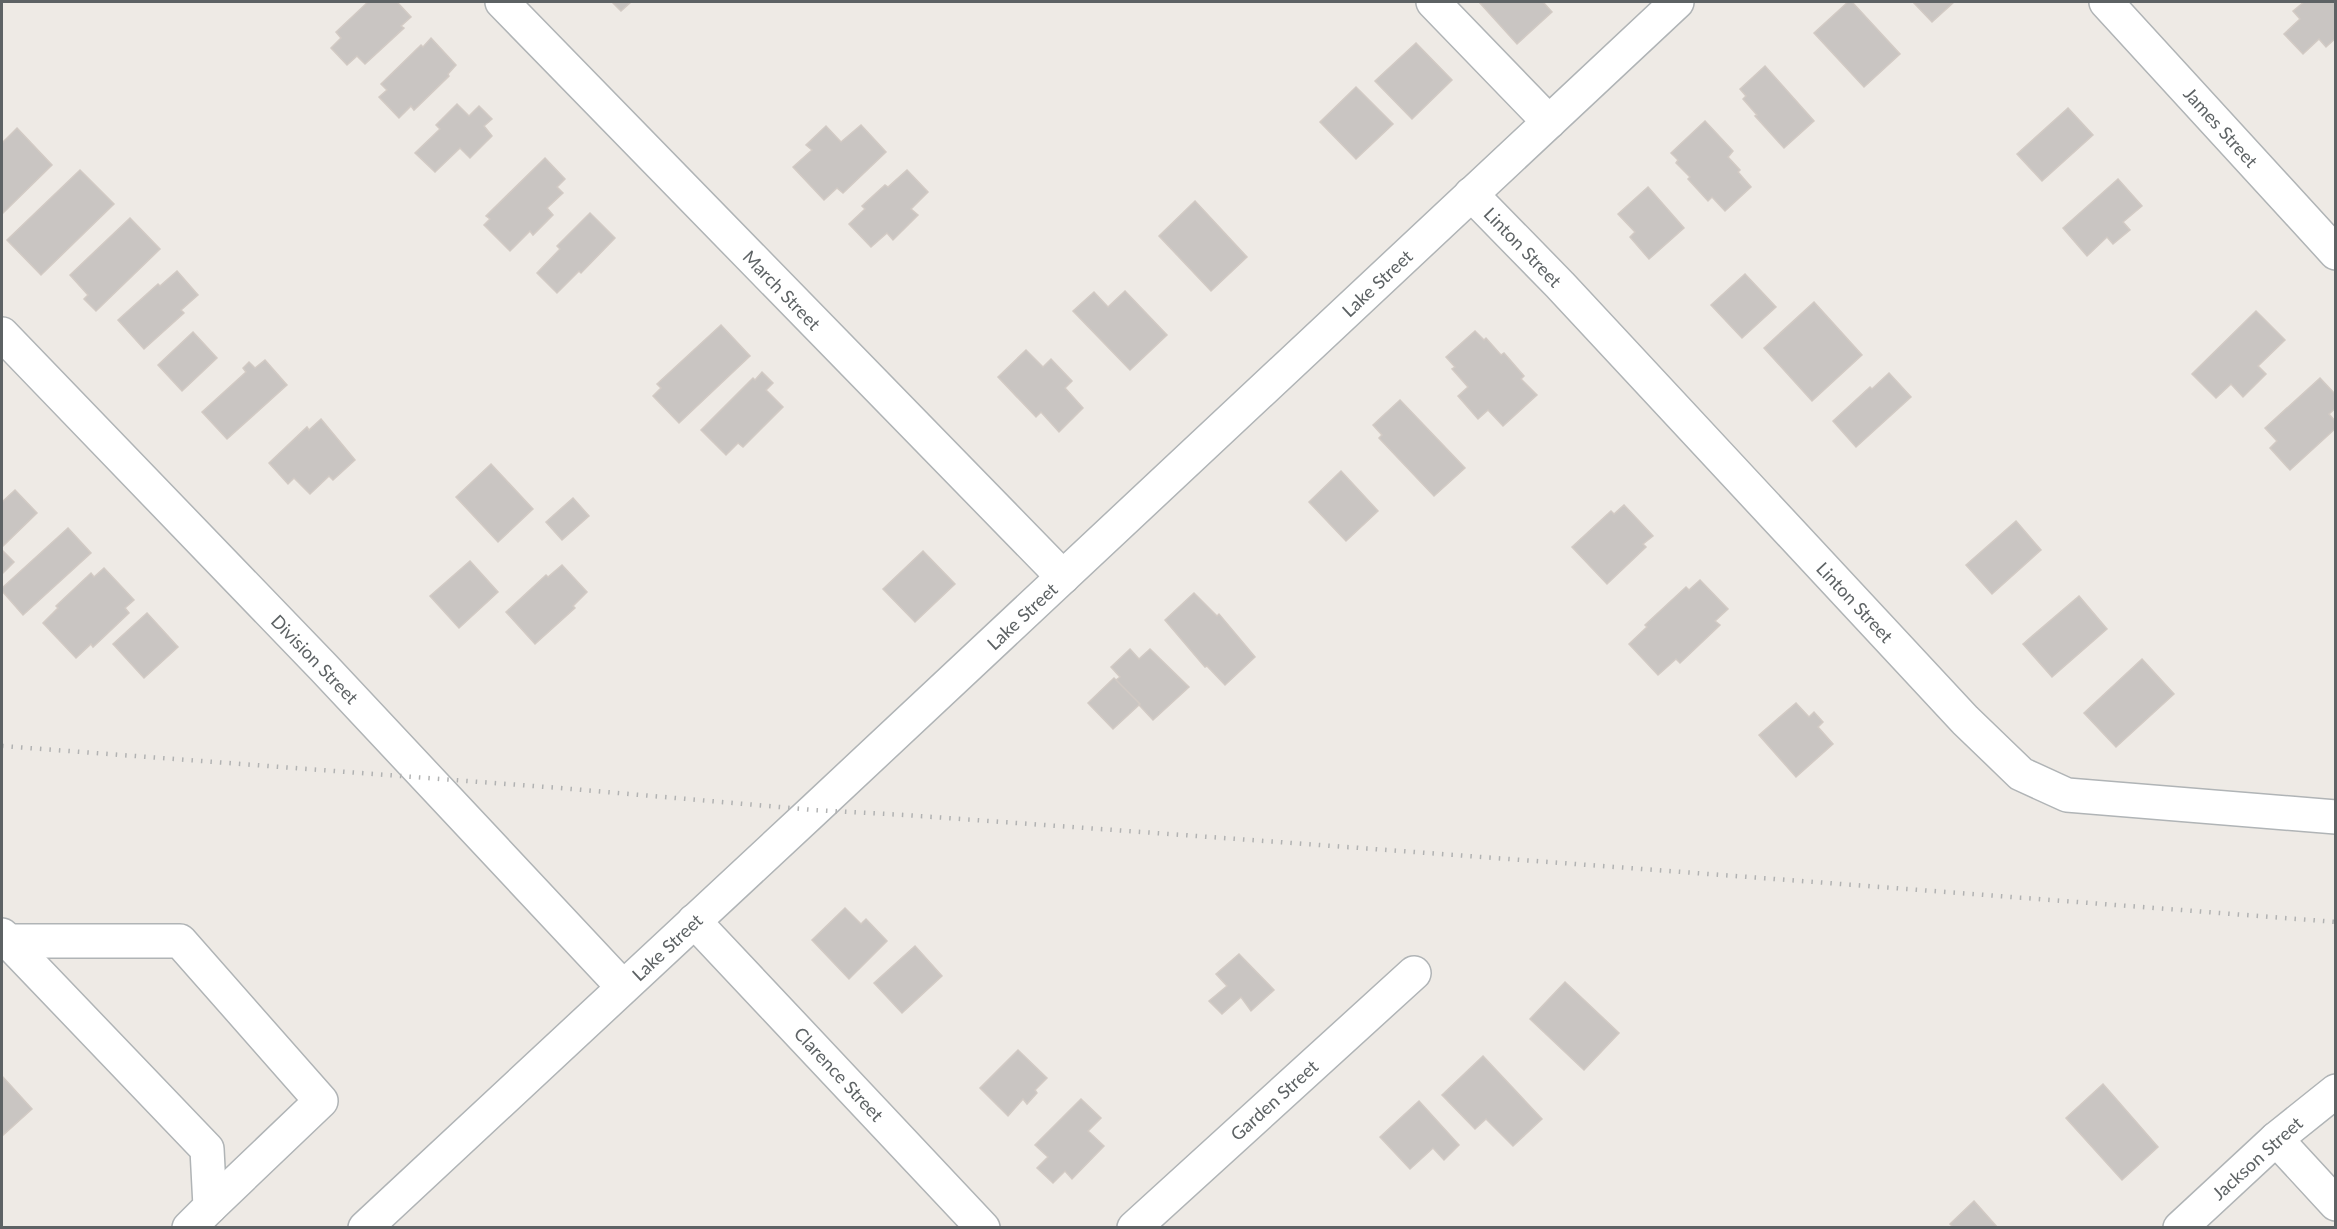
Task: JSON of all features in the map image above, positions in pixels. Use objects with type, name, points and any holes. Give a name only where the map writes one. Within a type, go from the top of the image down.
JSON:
[{"type":"street","name":"March Street","points":[[502,2],[1063,577]]},
{"type":"street","points":[[1433,2],[1549,122]]},
{"type":"street","name":"Lake Street","points":[[365,1227],[1677,2]]},
{"type":"street","name":"James Street","points":[[2106,2],[2336,253]]},
{"type":"street","name":"Linton Street","points":[[1471,194],[1560,285],[1965,720],[2021,774],[2067,795],[2336,817]]},
{"type":"street","name":"Division Street","points":[[2,334],[316,660],[623,987]]},
{"type":"street","name":"Clarence Street","points":[[694,921],[983,1227]]},
{"type":"street","points":[[4,938],[207,1149],[200,1217]]},
{"type":"street","points":[[4,938],[180,941],[321,1101],[200,1217]]},
{"type":"street","name":"Garden Street","points":[[1134,1227],[1414,973]]},
{"type":"street","name":"Jackson Street","points":[[2180,1227],[2276,1139],[2336,1091]]},
{"type":"street","points":[[2276,1139],[2336,1204]]},
{"type":"building","points":[[368,2],[397,2],[411,17],[401,26],[404,28],[365,64],[357,56],[347,65],[331,48],[341,38],[336,32]]},
{"type":"building","points":[[612,2],[631,2],[621,11]]},
{"type":"building","points":[[1479,2],[1543,2],[1552,12],[1517,44]]},
{"type":"building","points":[[1848,2],[1852,2],[1900,54],[1864,87],[1814,33]]},
{"type":"building","points":[[1913,2],[1954,2],[1932,22]]},
{"type":"building","points":[[2304,2],[2336,2],[2336,38],[2326,47],[2319,39],[2303,54],[2284,34],[2300,19],[2293,11]]},
{"type":"building","points":[[431,38],[456,65],[448,74],[449,76],[414,110],[411,106],[399,118],[379,97],[387,90],[381,84]]},
{"type":"building","points":[[1416,43],[1452,80],[1412,119],[1375,81]]},
{"type":"building","points":[[1765,66],[1814,121],[1784,148],[1755,116],[1757,115],[1743,99],[1746,96],[1740,89]]},
{"type":"building","points":[[1356,87],[1393,124],[1356,159],[1320,122]]},
{"type":"building","points":[[457,104],[469,116],[479,106],[492,119],[484,126],[492,136],[470,158],[460,148],[435,172],[415,153],[440,129],[436,125]]},
{"type":"building","points":[[2068,108],[2093,135],[2042,181],[2017,154]]},
{"type":"building","points":[[1705,121],[1733,151],[1728,157],[1751,187],[1725,211],[1712,197],[1708,201],[1688,179],[1690,177],[1676,163],[1678,160],[1671,153]]},
{"type":"building","points":[[861,125],[886,152],[843,193],[837,188],[824,200],[793,167],[812,150],[806,145],[826,126],[841,142]]},
{"type":"building","points":[[17,128],[52,165],[2,214],[2,143]]},
{"type":"building","points":[[545,158],[565,179],[557,187],[563,193],[547,208],[553,215],[533,235],[530,231],[510,251],[484,225],[490,219],[486,216]]},
{"type":"building","points":[[80,170],[114,204],[41,275],[7,240]]},
{"type":"building","points":[[907,170],[928,192],[911,209],[918,215],[893,240],[887,233],[871,247],[849,224],[865,209],[862,206],[885,185],[888,187]]},
{"type":"building","points":[[2118,179],[2142,206],[2123,222],[2130,230],[2113,244],[2107,237],[2087,256],[2063,228]]},
{"type":"building","points":[[1648,187],[1684,228],[1649,259],[1630,237],[1635,232],[1618,214]]},
{"type":"building","points":[[1195,201],[1247,257],[1211,291],[1159,236]]},
{"type":"building","points":[[590,213],[615,238],[581,273],[579,271],[557,293],[537,273],[560,249],[557,246]]},
{"type":"building","points":[[130,218],[160,249],[96,311],[84,299],[88,295],[70,275]]},
{"type":"building","points":[[177,271],[198,295],[181,310],[184,313],[144,349],[118,320],[158,284],[160,286]]},
{"type":"building","points":[[1745,274],[1776,307],[1742,338],[1711,305]]},
{"type":"building","points":[[1125,291],[1167,335],[1130,370],[1073,311],[1094,292],[1108,307]]},
{"type":"building","points":[[1814,302],[1862,355],[1812,401],[1764,348]]},
{"type":"building","points":[[2256,311],[2285,340],[2258,366],[2266,374],[2243,397],[2231,384],[2216,398],[2192,374]]},
{"type":"building","points":[[721,325],[750,356],[679,423],[653,396],[661,388],[657,384]]},
{"type":"building","points":[[1475,331],[1484,340],[1486,338],[1501,355],[1504,353],[1524,376],[1521,379],[1537,395],[1503,426],[1488,410],[1478,419],[1458,396],[1468,387],[1452,369],[1455,367],[1446,357]]},
{"type":"building","points":[[193,332],[217,358],[182,391],[158,365]]},
{"type":"building","points":[[1026,350],[1043,367],[1051,359],[1072,381],[1065,388],[1083,408],[1059,432],[1041,412],[1036,417],[998,377]]},
{"type":"building","points":[[265,360],[287,385],[227,439],[202,412],[246,372],[243,368],[249,362],[255,368]]},
{"type":"building","points":[[762,372],[773,383],[766,390],[783,407],[743,447],[738,443],[726,455],[701,430],[753,378],[755,380]]},
{"type":"building","points":[[1889,373],[1911,397],[1856,447],[1833,421]]},
{"type":"building","points":[[2320,378],[2336,395],[2336,408],[2329,414],[2336,422],[2336,428],[2290,470],[2270,448],[2277,441],[2265,428]]},
{"type":"building","points":[[1400,400],[1465,468],[1434,496],[1379,438],[1382,435],[1373,425]]},
{"type":"building","points":[[321,419],[355,460],[333,480],[329,476],[310,494],[294,478],[288,484],[269,463],[307,427],[309,430]]},
{"type":"building","points":[[491,464],[533,509],[498,542],[456,497]]},
{"type":"building","points":[[1341,471],[1378,511],[1346,541],[1309,502]]},
{"type":"building","points":[[15,490],[37,513],[2,547],[2,502]]},
{"type":"building","points":[[573,498],[589,516],[562,540],[546,522]]},
{"type":"building","points":[[1624,505],[1653,536],[1643,544],[1646,547],[1607,584],[1572,547],[1611,511],[1614,514]]},
{"type":"building","points":[[2016,521],[2041,550],[1992,594],[1966,565]]},
{"type":"building","points":[[68,528],[91,553],[23,615],[2,591],[2,588]]},
{"type":"building","points":[[2,550],[14,562],[2,574]]},
{"type":"building","points":[[923,551],[955,584],[915,622],[883,589]]},
{"type":"building","points":[[470,561],[498,592],[459,628],[430,596]]},
{"type":"building","points":[[562,565],[587,592],[573,606],[575,608],[535,644],[506,612],[546,575],[548,577]]},
{"type":"building","points":[[104,568],[134,600],[125,608],[129,613],[93,647],[91,644],[76,658],[43,623],[58,608],[56,606],[91,573],[94,577]]},
{"type":"building","points":[[1700,580],[1728,609],[1715,621],[1720,625],[1680,663],[1676,659],[1658,675],[1629,644],[1647,627],[1645,625],[1686,587],[1689,590]]},
{"type":"building","points":[[1194,593],[1217,616],[1219,614],[1255,657],[1225,685],[1207,666],[1205,667],[1165,620]]},
{"type":"building","points":[[2079,596],[2107,629],[2052,677],[2023,644]]},
{"type":"building","points":[[147,613],[178,647],[144,678],[113,644]]},
{"type":"building","points":[[1130,649],[1139,659],[1150,649],[1189,687],[1153,720],[1116,680],[1120,677],[1111,667]]},
{"type":"building","points":[[2142,659],[2174,694],[2116,747],[2084,713]]},
{"type":"building","points":[[1114,678],[1140,704],[1113,729],[1088,703]]},
{"type":"building","points":[[1796,703],[1809,717],[1814,712],[1823,722],[1818,727],[1833,744],[1796,777],[1759,735]]},
{"type":"building","points":[[845,908],[861,924],[866,919],[887,941],[849,979],[812,940]]},
{"type":"building","points":[[915,946],[942,976],[902,1013],[874,983]]},
{"type":"building","points":[[1239,954],[1274,990],[1251,1011],[1241,997],[1222,1014],[1209,1001],[1227,986],[1216,974]]},
{"type":"building","points":[[1565,982],[1619,1033],[1584,1070],[1530,1019]]},
{"type":"building","points":[[1018,1050],[1047,1078],[1035,1090],[1037,1093],[1027,1104],[1023,1099],[1008,1116],[980,1088]]},
{"type":"building","points":[[1483,1056],[1542,1119],[1513,1146],[1486,1119],[1475,1129],[1442,1095]]},
{"type":"building","points":[[2,1076],[32,1109],[2,1136]]},
{"type":"building","points":[[2103,1084],[2158,1147],[2122,1180],[2066,1118]]},
{"type":"building","points":[[1081,1099],[1101,1118],[1088,1131],[1104,1146],[1072,1179],[1065,1171],[1053,1183],[1037,1168],[1048,1157],[1035,1145]]},
{"type":"building","points":[[1419,1101],[1459,1145],[1444,1160],[1433,1148],[1410,1169],[1380,1137]]},
{"type":"building","points":[[1974,1201],[1998,1228],[1954,1228],[1950,1224]]},
{"type":"railway","points":[[2,746],[560,788],[814,810],[1263,841],[2336,922]]}]
